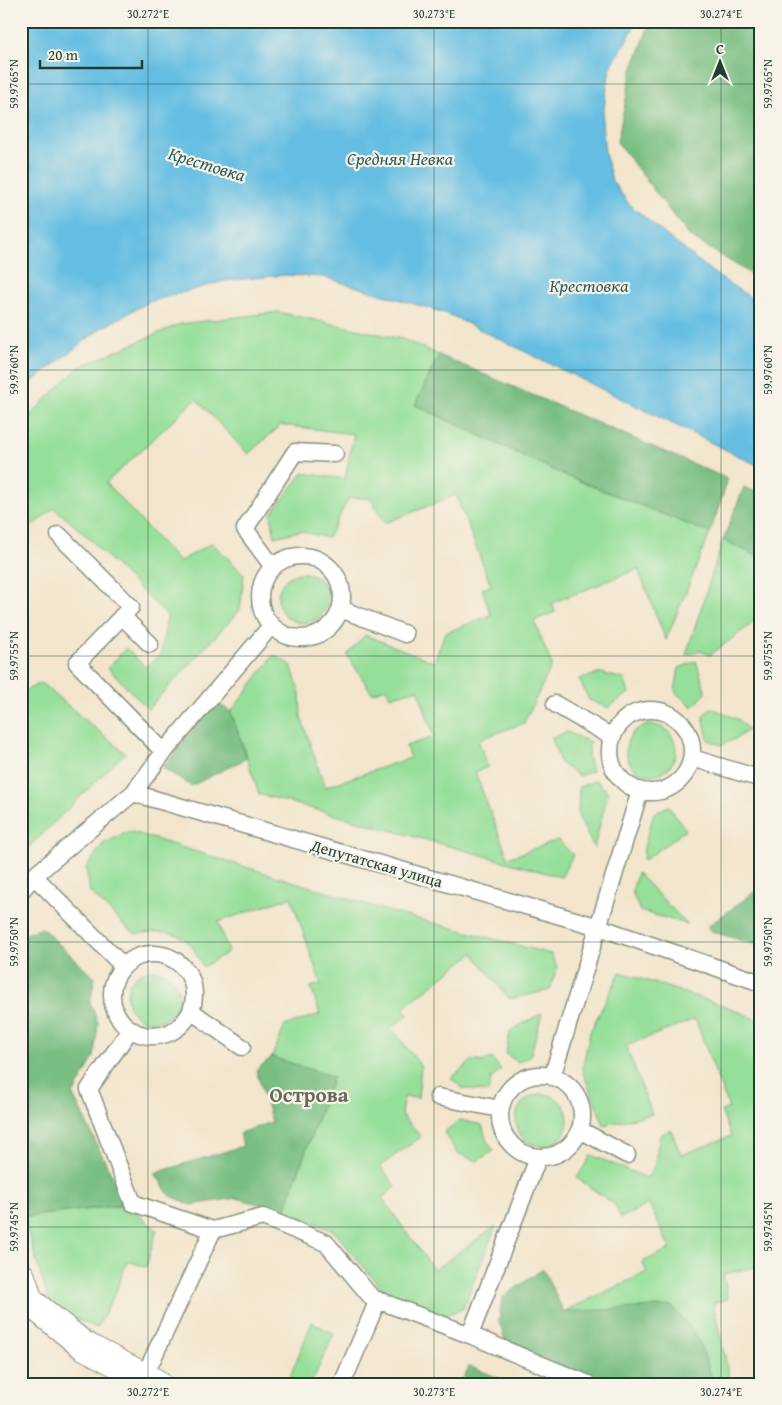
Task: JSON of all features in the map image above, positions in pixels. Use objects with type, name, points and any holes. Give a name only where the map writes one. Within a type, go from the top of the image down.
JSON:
[{"type":"street","points":[[24,1294],[82,1345],[150,1380]]},
{"type":"lane","points":[[272,567],[245,529],[295,452],[335,454]]},
{"type":"lane","points":[[59,535],[131,607],[77,663],[164,752]]},
{"type":"lane","points":[[296,556],[309,556],[331,568],[339,580],[343,595],[341,609],[335,622],[325,632],[312,638],[297,639],[283,635],[271,626],[264,615],[260,603],[260,590],[265,577],[272,567],[283,560],[296,556]]},
{"type":"lane","points":[[341,609],[405,634]]},
{"type":"lane","points":[[122,616],[150,644]]},
{"type":"lane","points":[[21,891],[34,876],[133,793],[164,752],[271,626]]},
{"type":"lane","points":[[555,704],[612,737]]},
{"type":"lane","points":[[648,710],[668,712],[679,720],[688,731],[692,744],[692,758],[688,771],[679,782],[667,789],[654,792],[640,791],[628,785],[618,776],[612,764],[610,750],[612,737],[618,725],[628,716],[648,710]]},
{"type":"lane","points":[[692,758],[755,777]]},
{"type":"lane","points":[[552,1076],[600,927],[640,791]]},
{"type":"lane","name":"Депутатская улица","points":[[133,793],[600,927],[761,983]]},
{"type":"lane","points":[[34,876],[123,966]]},
{"type":"lane","points":[[148,954],[162,955],[176,960],[186,970],[193,983],[194,997],[191,1011],[183,1023],[172,1032],[158,1036],[144,1035],[130,1030],[121,1022],[112,1000],[112,988],[116,976],[123,966],[134,958],[148,954]]},
{"type":"lane","points":[[191,1011],[242,1047]]},
{"type":"lane","points":[[130,1030],[89,1089],[133,1204],[213,1230],[262,1217],[326,1243],[372,1298],[470,1335],[588,1384]]},
{"type":"lane","points":[[539,1075],[552,1076],[564,1082],[575,1091],[581,1103],[583,1116],[580,1130],[574,1142],[564,1151],[551,1157],[538,1158],[524,1154],[509,1141],[500,1123],[500,1109],[505,1096],[514,1085],[525,1078],[539,1075]]},
{"type":"lane","points":[[438,1096],[500,1109]]},
{"type":"lane","points":[[580,1130],[627,1155]]},
{"type":"lane","points":[[470,1335],[538,1158]]},
{"type":"lane","points":[[150,1380],[213,1230]]},
{"type":"lane","points":[[342,1384],[378,1300]]},
{"type":"path","points":[[21,1361],[26,1367]]},
{"type":"green space","points":[[651,21],[761,21],[761,280],[689,236],[617,142],[632,70]]},
{"type":"green space","points":[[278,312],[402,339],[439,355],[415,405],[562,474],[710,533],[666,640],[638,569],[552,603],[555,612],[534,621],[552,665],[524,723],[478,740],[488,767],[475,772],[508,858],[558,840],[573,855],[561,877],[259,794],[231,712],[274,655],[291,665],[300,693],[301,717],[325,787],[410,758],[406,746],[434,737],[418,689],[390,697],[386,688],[372,693],[347,655],[365,635],[434,662],[445,633],[491,615],[482,589],[491,586],[456,495],[385,523],[370,498],[349,498],[328,538],[300,531],[275,537],[271,514],[303,473],[345,479],[354,434],[281,425],[248,454],[196,399],[106,483],[179,562],[212,543],[244,574],[240,610],[148,709],[108,668],[126,648],[145,667],[161,654],[167,616],[82,532],[54,508],[33,525],[21,513],[21,424],[79,367],[180,324]]},
{"type":"green space","points":[[439,355],[728,479],[710,533],[562,474],[415,405]]},
{"type":"green space","points":[[744,487],[761,494],[761,558],[723,540]]},
{"type":"green space","points":[[723,540],[761,558],[761,617],[710,655],[700,651],[686,655]]},
{"type":"green space","points":[[298,573],[308,573],[321,580],[328,593],[328,603],[321,616],[308,623],[298,623],[289,619],[282,612],[278,603],[278,593],[282,584],[289,577]]},
{"type":"green space","points":[[696,661],[706,693],[693,707],[675,692],[679,668]]},
{"type":"green space","points":[[601,673],[624,679],[629,693],[608,708],[589,700],[579,679]]},
{"type":"green space","points":[[41,683],[125,753],[24,852],[21,850],[21,693]]},
{"type":"green space","points":[[214,701],[231,712],[247,758],[191,786],[163,768]]},
{"type":"green space","points":[[712,708],[739,720],[748,730],[737,738],[721,745],[708,740],[703,715]]},
{"type":"green space","points":[[646,725],[656,725],[669,732],[676,745],[676,755],[669,768],[656,775],[646,775],[637,771],[630,764],[626,755],[626,745],[630,736],[637,729]]},
{"type":"green space","points":[[567,732],[590,742],[588,756],[592,771],[579,776],[560,763],[552,738]]},
{"type":"green space","points":[[596,780],[608,792],[594,848],[578,816],[579,787]]},
{"type":"green space","points":[[669,806],[686,830],[643,861],[644,847],[654,813]]},
{"type":"green space","points":[[129,831],[395,913],[551,954],[557,967],[550,990],[509,999],[473,953],[403,1008],[408,1015],[391,1028],[421,1066],[418,1098],[404,1097],[401,1114],[421,1137],[380,1166],[396,1187],[382,1198],[434,1270],[496,1226],[463,1309],[442,1316],[381,1288],[334,1231],[285,1211],[333,1077],[272,1057],[285,1026],[320,1014],[311,987],[321,984],[291,897],[218,922],[228,952],[203,967],[193,948],[183,938],[164,932],[136,934],[125,926],[90,892],[86,868],[103,844]]},
{"type":"green space","points":[[637,873],[687,924],[640,911],[632,892]]},
{"type":"green space","points":[[761,887],[761,946],[713,932],[707,927]]},
{"type":"green space","points":[[42,928],[95,978],[90,1002],[98,1023],[94,1057],[73,1095],[126,1205],[23,1217],[21,1212],[21,936]]},
{"type":"green space","points":[[148,970],[158,970],[172,977],[179,991],[179,1001],[172,1015],[158,1022],[148,1022],[138,1018],[131,1011],[127,1001],[127,991],[131,981],[138,974]]},
{"type":"green space","points":[[620,972],[728,1007],[761,1021],[761,1266],[723,1274],[728,1299],[713,1303],[731,1384],[713,1384],[713,1381],[563,1312],[647,1272],[642,1262],[670,1249],[649,1204],[621,1218],[615,1205],[577,1178],[591,1155],[647,1178],[654,1167],[660,1135],[671,1130],[681,1155],[731,1136],[721,1111],[729,1108],[695,1019],[626,1046],[652,1114],[604,1125],[582,1070],[590,1032]]},
{"type":"green space","points":[[542,1013],[530,1057],[518,1062],[506,1054],[510,1031]]},
{"type":"green space","points":[[272,1057],[333,1077],[285,1211],[236,1198],[191,1205],[169,1195],[155,1173],[243,1146],[240,1133],[272,1122],[256,1070]]},
{"type":"green space","points":[[492,1058],[501,1070],[491,1079],[488,1092],[462,1088],[451,1078],[473,1060],[481,1062]]},
{"type":"green space","points":[[542,1094],[552,1096],[560,1102],[566,1110],[568,1120],[566,1130],[560,1138],[552,1144],[542,1146],[532,1144],[524,1138],[518,1130],[516,1120],[518,1110],[524,1102],[532,1096]]},
{"type":"green space","points":[[460,1120],[482,1125],[486,1139],[494,1151],[477,1161],[457,1153],[444,1132]]},
{"type":"green space","points":[[126,1205],[157,1230],[146,1267],[127,1261],[117,1289],[97,1328],[51,1308],[23,1217]]},
{"type":"green space","points":[[543,1269],[564,1312],[672,1306],[698,1338],[713,1384],[608,1384],[506,1343],[499,1322],[502,1298]]},
{"type":"green space","points":[[312,1322],[334,1334],[311,1384],[287,1384]]},
{"type":"green space","points":[[469,1366],[513,1384],[461,1384]]},
{"type":"water","name":"Средняя Невка","points":[[21,21],[636,21],[610,68],[602,121],[605,153],[612,181],[629,204],[667,236],[719,277],[761,304],[761,467],[448,314],[323,277],[284,275],[224,281],[149,302],[101,328],[38,377],[21,393]]},
{"type":"district","name":"Острова","points":[[309,1094]]},
{"type":"water label","name":"Крестовка","points":[[207,164]]},
{"type":"water label","name":"Крестовка","points":[[589,285]]}]
